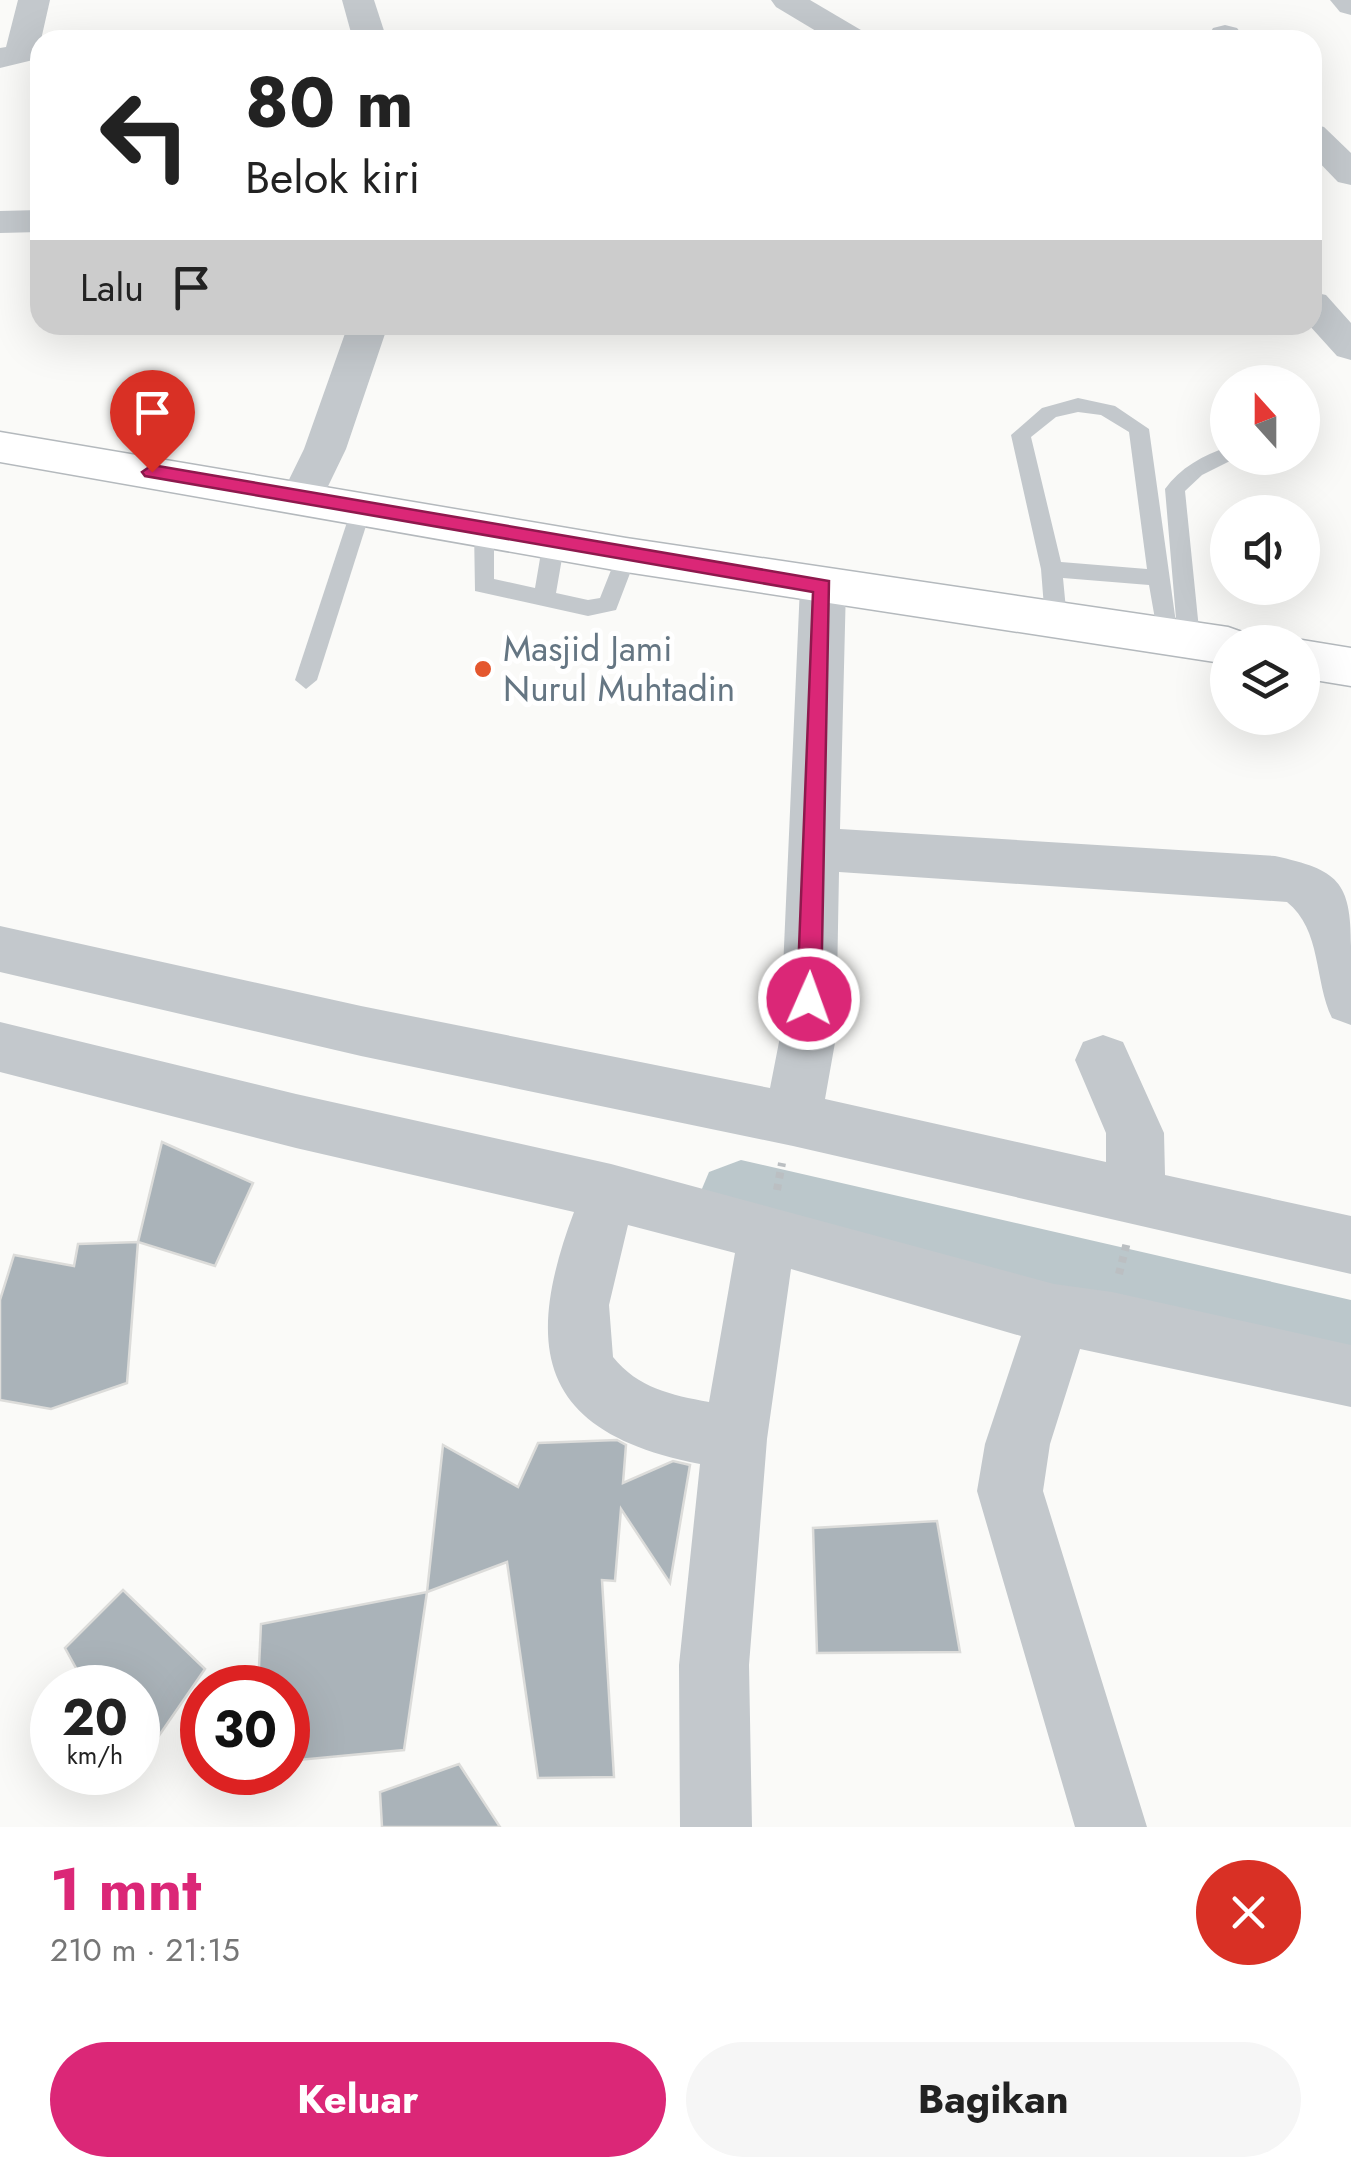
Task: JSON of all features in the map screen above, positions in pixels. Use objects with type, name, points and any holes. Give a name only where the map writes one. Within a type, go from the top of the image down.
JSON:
[{"type":"highway","points":[[0,446],[822,586],[1194,640]]},
{"type":"highway","points":[[1320,662],[1351,667]]},
{"type":"street","points":[[0,58],[21,53],[34,0]]},
{"type":"street","points":[[358,0],[367,30]]},
{"type":"street","points":[[787,0],[837,30]]},
{"type":"street","points":[[1322,147],[1351,174]]},
{"type":"street","points":[[0,222],[30,221]]},
{"type":"street","points":[[1322,315],[1351,347]]},
{"type":"street","points":[[303,496],[326,449],[365,335]]},
{"type":"street","points":[[788,1137],[808,1036],[822,586]]},
{"type":"street","points":[[814,849],[1274,878],[1300,884],[1315,894],[1337,939],[1351,1001]]},
{"type":"street","points":[[0,949],[361,1031],[788,1137],[1132,1216],[1351,1245]]},
{"type":"street","points":[[0,1047],[328,1128],[612,1192],[774,1214],[1054,1315],[1112,1323],[1351,1376]]},
{"type":"street","points":[[1104,1060],[1136,1133],[1132,1216]]},
{"type":"street","points":[[612,1192],[590,1244],[577,1328],[586,1372],[605,1396],[639,1416],[735,1439]]},
{"type":"street","points":[[716,1827],[714,1664],[735,1439],[760,1270],[774,1214]]},
{"type":"street","points":[[1054,1315],[1047,1360],[1011,1456],[1010,1491],[1111,1827]]},
{"type":"lane","points":[[1056,620],[1052,569],[1021,435],[1036,418],[1056,407],[1098,405],[1120,414],[1139,430],[1159,578],[1194,640]]},
{"type":"lane","points":[[1194,640],[1173,500],[1175,489],[1195,470],[1210,463]]},
{"type":"lane","points":[[306,680],[362,507]]},
{"type":"lane","points":[[484,529],[483,585],[544,599],[602,608],[608,604],[626,554]]},
{"type":"lane","points":[[544,599],[554,541]]},
{"type":"lane","points":[[1052,569],[1159,578]]},
{"type":"path","points":[[774,1214],[788,1137]]},
{"type":"path","points":[[1115,1294],[1132,1216]]},
{"type":"building","points":[[162,1142],[253,1183],[215,1266],[138,1242]]},
{"type":"building","points":[[138,1242],[127,1383],[51,1409],[0,1400],[0,1300],[14,1255],[74,1266],[78,1244]]},
{"type":"building","points":[[617,1440],[626,1445],[623,1483],[673,1461],[690,1465],[670,1583],[621,1509],[615,1581],[602,1580],[614,1777],[538,1778],[507,1562],[427,1592],[443,1445],[518,1487],[538,1443]]},
{"type":"building","points":[[937,1521],[960,1652],[817,1653],[813,1528]]},
{"type":"building","points":[[123,1590],[201,1665],[180,1665],[180,1705],[160,1734],[160,1665],[74,1665],[65,1648]]},
{"type":"building","points":[[427,1592],[404,1750],[310,1759],[310,1665],[259,1665],[261,1624]]},
{"type":"building","points":[[459,1764],[500,1827],[382,1827],[380,1792]]},
{"type":"waterway","points":[[741,1203],[1351,1347]]},
{"type":"place","name":"Masjid Jami Nurul Muhtadin","points":[[483,669]]},
{"type":"route","points":[[152,472],[822,586],[809,999]]}]
